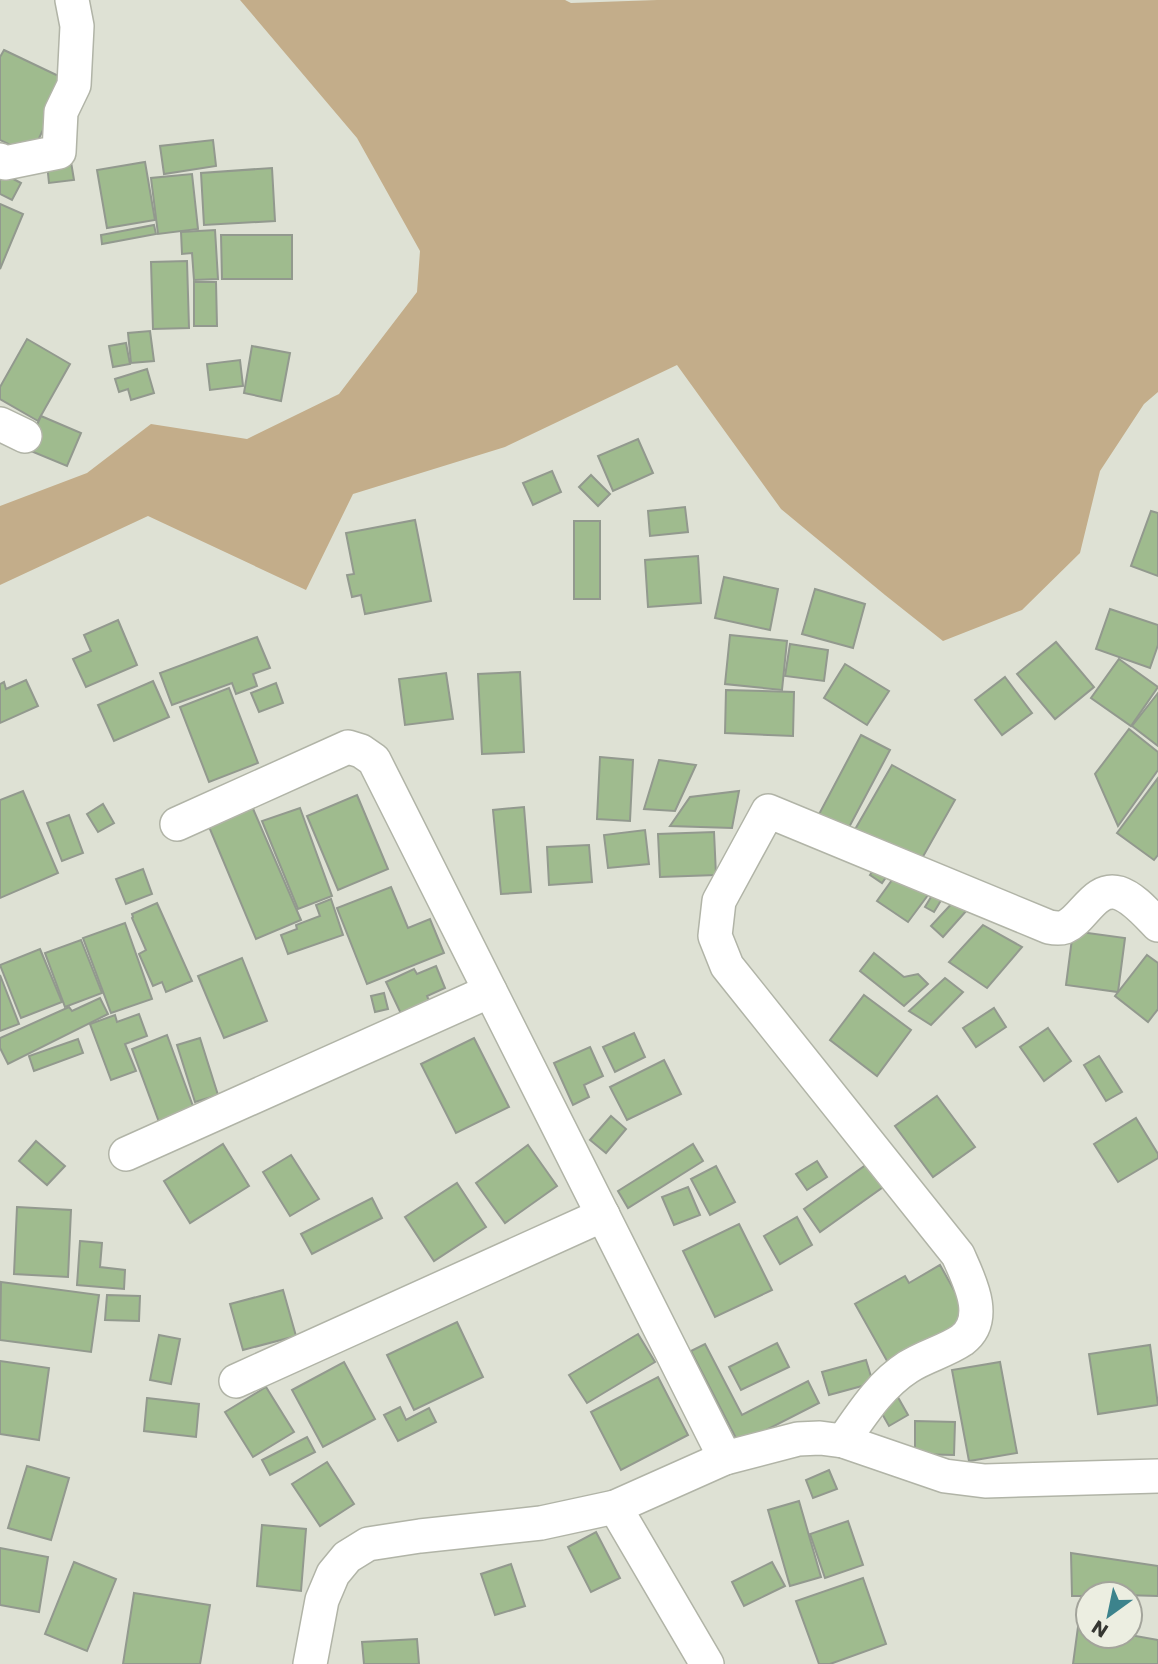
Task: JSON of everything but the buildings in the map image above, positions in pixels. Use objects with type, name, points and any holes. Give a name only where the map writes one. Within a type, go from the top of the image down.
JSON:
[{"type":"street","points":[[0,160],[5,163],[59,152],[61,112],[74,85],[77,26],[72,0]]},
{"type":"street","points":[[177,824],[348,747],[362,751],[374,760],[725,1458]]},
{"type":"street","points":[[843,1441],[886,1385],[907,1367],[962,1339],[976,1320],[976,1306],[958,1255],[727,966],[715,936],[719,901],[768,811],[1048,927],[1067,926],[1098,897],[1110,892],[1120,894],[1133,902],[1158,925]]},
{"type":"street","points":[[126,1154],[490,991]]},
{"type":"street","points":[[236,1381],[603,1215]]},
{"type":"street","points":[[310,1664],[322,1600],[333,1574],[347,1557],[368,1544],[541,1523],[615,1507],[725,1458],[798,1439],[843,1441],[945,1476],[985,1480],[1158,1476]]},
{"type":"street","points":[[615,1507],[707,1664]]},
{"type":"shaded area","points":[[240,0],[565,0],[571,3],[657,0],[1158,0],[1158,392],[1144,404],[1100,471],[1080,553],[1022,610],[943,641],[781,509],[677,365],[505,447],[353,494],[306,590],[148,516],[0,585],[0,506],[87,473],[151,424],[247,439],[339,394],[417,292],[420,251],[357,138]]}]
